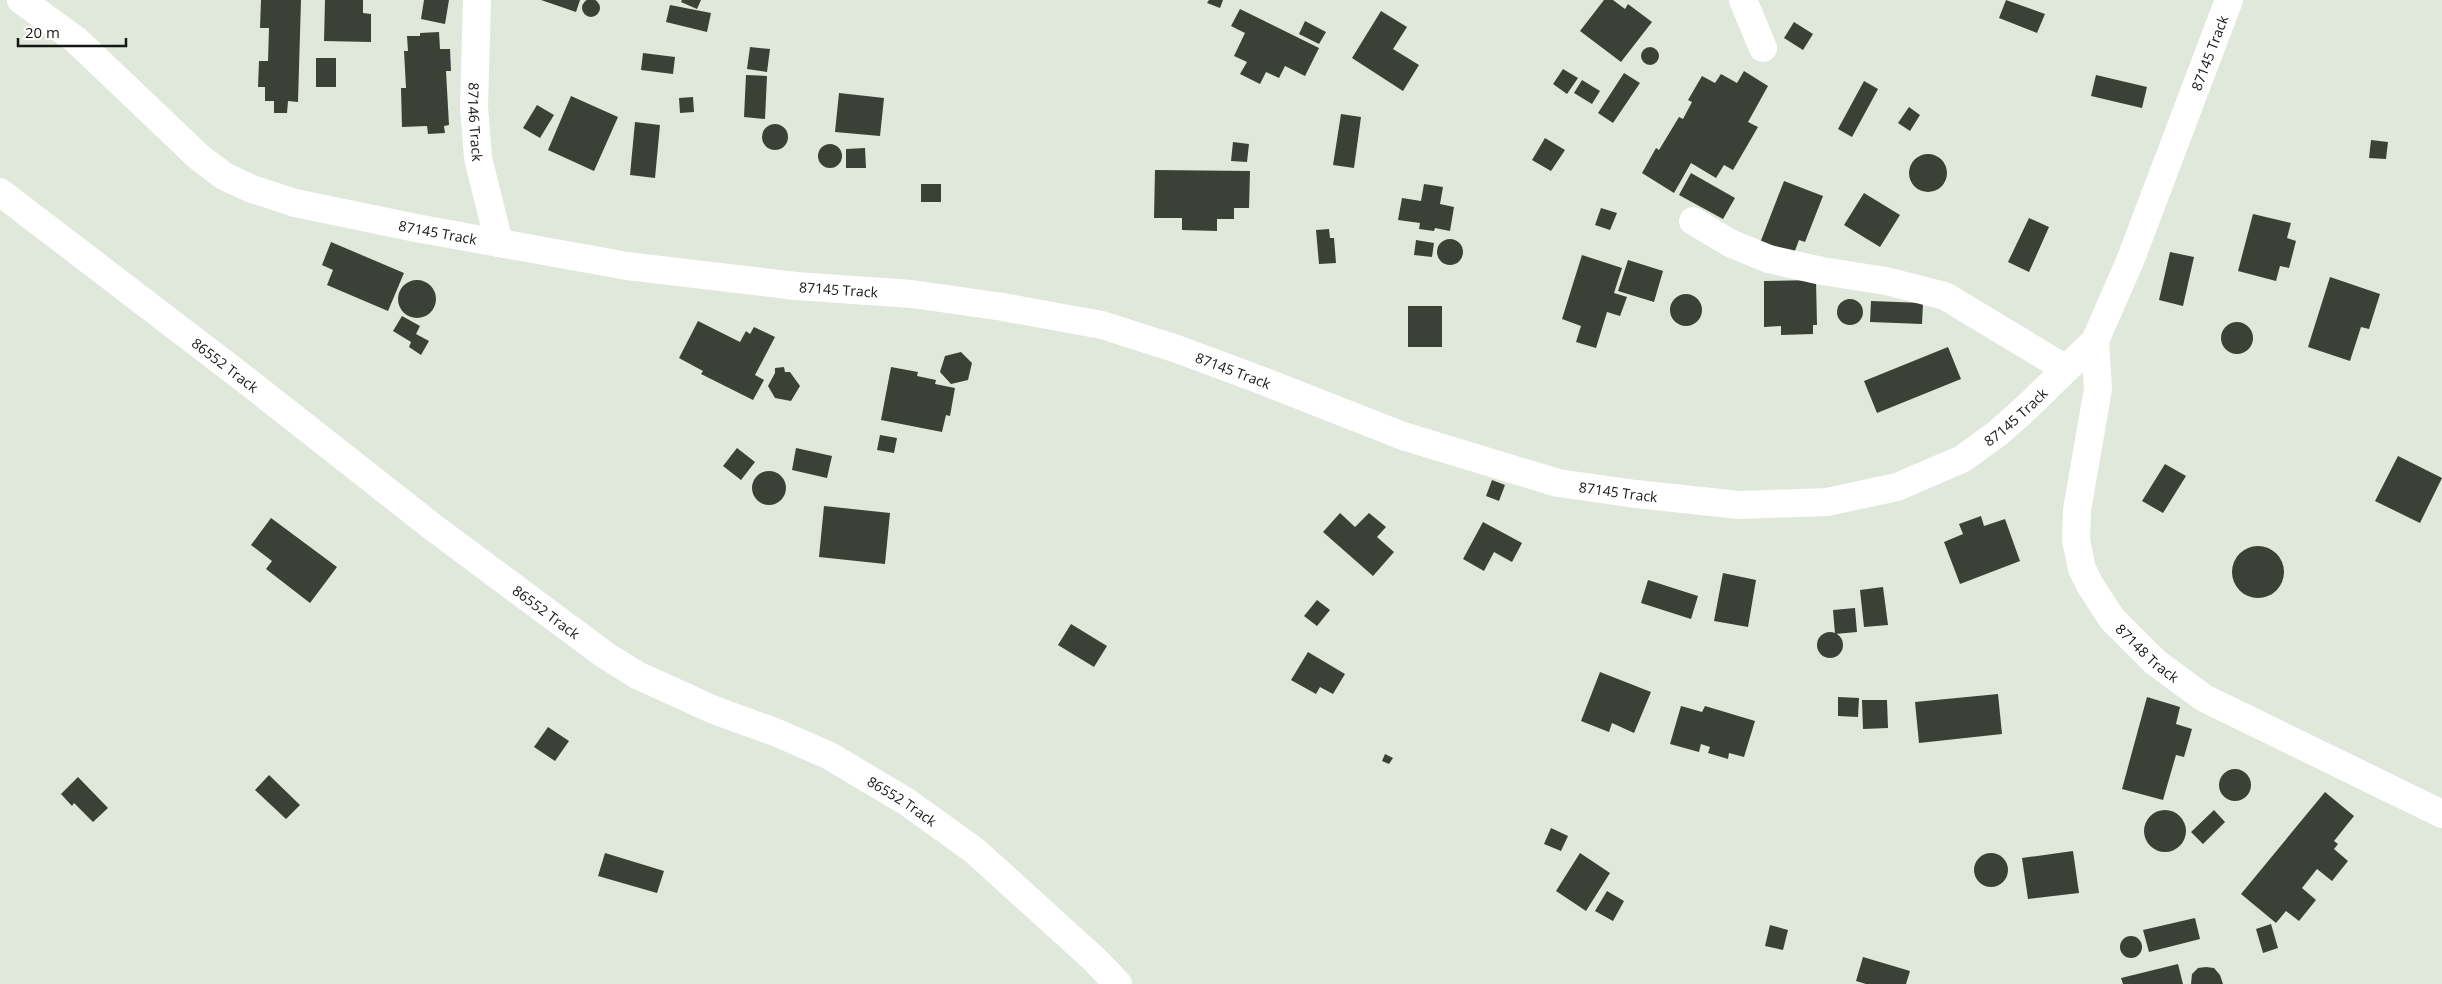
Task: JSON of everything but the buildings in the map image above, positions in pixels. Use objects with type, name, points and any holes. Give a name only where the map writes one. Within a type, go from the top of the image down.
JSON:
[{"type":"street","name":"87145 Track","points":[[21,0],[76,40],[199,157],[224,176],[295,203],[416,228],[627,266],[796,286],[912,294],[1003,307],[1102,325],[1177,349],[1403,436],[1558,483],[1636,494],[1739,505],[1828,502],[1897,487],[1962,459],[1998,433],[2095,341],[2130,261],[2230,0]]},
{"type":"street","name":"87146 Track","points":[[477,0],[474,106],[478,158],[499,243]]},
{"type":"street","points":[[1743,0],[1763,48]]},
{"type":"street","name":"86552 Track","points":[[0,192],[256,388],[434,528],[605,655],[665,689],[828,755],[867,777],[943,827],[975,851],[1094,959],[1118,984]]},
{"type":"street","points":[[1693,221],[1732,244],[1770,259],[1822,271],[1886,281],[1945,296],[2066,369]]},
{"type":"street","name":"87148 Track","points":[[2095,341],[2098,389],[2077,510],[2076,540],[2082,569],[2112,619],[2155,662],[2204,698],[2442,814]]}]
